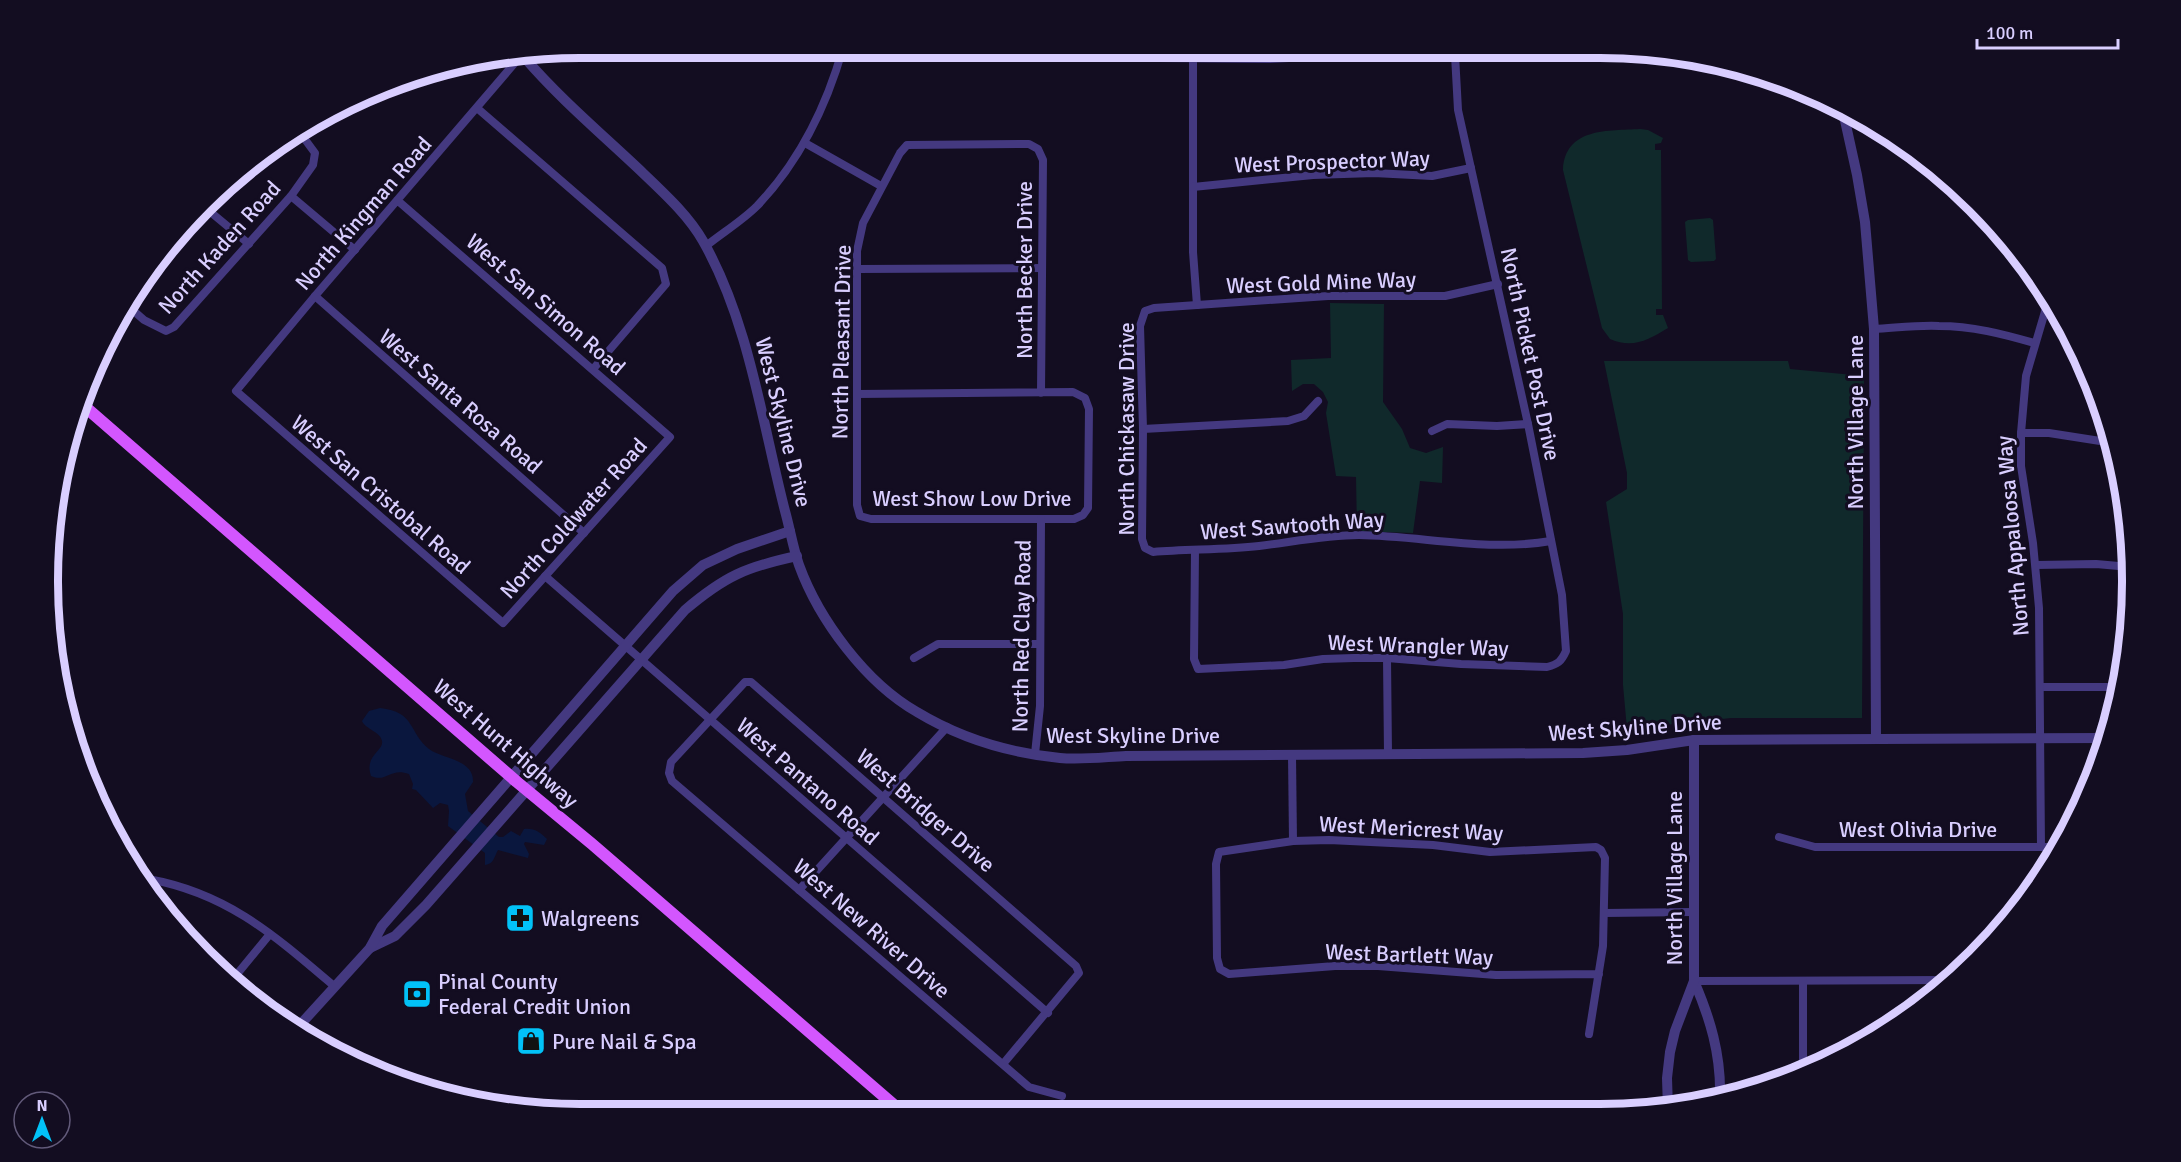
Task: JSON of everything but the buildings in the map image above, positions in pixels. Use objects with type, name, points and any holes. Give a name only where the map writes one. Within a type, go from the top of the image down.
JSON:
[{"type":"main road","name":"West Hunt Highway","points":[[88,409],[512,778],[893,1104]]},
{"type":"street","points":[[706,246],[755,207],[791,165],[805,143],[827,98],[840,58]]},
{"type":"street","points":[[1159,58],[1289,58]]},
{"type":"street","points":[[1194,58],[1194,252],[1197,305]]},
{"type":"street","name":"North Picket Post Drive","points":[[1455,58],[1458,110],[1498,284],[1562,595],[1566,651],[1562,660]]},
{"type":"street","name":"West Skyline Drive","points":[[528,62],[545,82],[670,199],[706,246],[726,287],[740,327],[799,565],[820,609],[847,651],[884,687],[915,712],[947,727],[975,739],[1017,752],[1063,758],[1608,752],[1694,740],[2098,738]]},
{"type":"street","name":"North Kingman Road","points":[[236,392],[515,63]]},
{"type":"street","points":[[477,108],[662,268],[666,284],[594,368]]},
{"type":"street","name":"North Village Lane","points":[[1845,120],[1865,222],[1874,329],[1876,739]]},
{"type":"street","name":"North Kaden Road","points":[[134,312],[144,321],[166,331],[174,327],[291,196],[313,165],[315,153],[304,139]]},
{"type":"street","points":[[805,143],[881,186]]},
{"type":"street","name":"North Pleasant Drive","points":[[860,516],[857,505],[857,251],[863,223],[900,153],[908,145],[1029,144],[1038,149]]},
{"type":"street","name":"North Becker Drive","points":[[1038,149],[1043,160],[1041,393]]},
{"type":"street","name":"West Prospector Way","points":[[1194,187],[1323,175],[1374,173],[1432,176],[1471,168]]},
{"type":"street","points":[[291,196],[355,250]]},
{"type":"street","name":"West San Simon Road","points":[[397,200],[670,436]]},
{"type":"street","points":[[211,213],[249,244]]},
{"type":"street","points":[[857,269],[1042,268]]},
{"type":"street","name":"West Gold Mine Way","points":[[1145,311],[1154,308],[1328,296],[1445,296],[1498,284]]},
{"type":"street","name":"West Santa Rosa Road","points":[[315,296],[584,533]]},
{"type":"street","name":"North Appaloosa Way","points":[[2041,847],[2039,608],[2036,565],[2022,466],[2021,433],[2026,376],[2045,309]]},
{"type":"street","name":"North Chickasaw Drive","points":[[1144,548],[1142,539],[1143,429],[1140,326],[1145,311]]},
{"type":"street","points":[[1874,329],[1938,326],[1966,328],[2002,333],[2034,343]]},
{"type":"street","name":"West San Cristobal Road","points":[[236,392],[503,623]]},
{"type":"street","name":"West Show Low Drive","points":[[860,516],[871,519],[1074,519],[1083,515],[1088,508],[1089,410],[1085,398],[1073,392],[1041,393]]},
{"type":"street","points":[[857,394],[1041,393]]},
{"type":"street","points":[[1143,429],[1288,421],[1304,416],[1318,401]]},
{"type":"street","points":[[1432,431],[1446,424],[1497,426],[1528,424]]},
{"type":"street","points":[[2021,433],[2049,433],[2104,442]]},
{"type":"street","name":"North Coldwater Road","points":[[503,623],[670,436]]},
{"type":"street","name":"North Red Clay Road","points":[[1035,754],[1040,706],[1041,519]]},
{"type":"street","points":[[302,1022],[370,948],[382,926],[673,591],[703,565],[737,549],[790,531]]},
{"type":"street","name":"West Sawtooth Way","points":[[1144,548],[1153,552],[1195,550],[1356,535],[1398,536],[1476,545],[1551,541]]},
{"type":"street","name":"West Wrangler Way","points":[[1195,550],[1194,659],[1198,669],[1284,665],[1323,659],[1387,658],[1471,665],[1547,667],[1559,664],[1562,660]]},
{"type":"street","points":[[370,948],[395,936],[528,791],[685,610],[731,575],[757,565],[797,556]]},
{"type":"street","points":[[2036,565],[2096,564],[2122,566]]},
{"type":"street","name":"West Pantano Road","points":[[545,576],[1047,1013]]},
{"type":"street","points":[[914,658],[938,644],[1040,644]]},
{"type":"street","points":[[1387,658],[1388,754]]},
{"type":"street","name":"West Bridger Drive","points":[[709,720],[745,682],[751,682],[1076,966],[1079,973],[1047,1013]]},
{"type":"street","points":[[2040,687],[2111,687]]},
{"type":"street","name":"West New River Drive","points":[[709,720],[671,762],[669,772],[672,781],[1029,1087],[1062,1096]]},
{"type":"street","points":[[799,890],[947,727]]},
{"type":"street","name":"North Village Lane","points":[[1668,1099],[1670,1052],[1675,1031],[1694,981],[1694,740]]},
{"type":"street","points":[[1292,754],[1293,842]]},
{"type":"street","name":"West Olivia Drive","points":[[1779,837],[1815,847],[2049,847]]},
{"type":"street","name":"West Mericrest Way","points":[[1220,969],[1216,958],[1216,864],[1219,852],[1293,842],[1329,840],[1383,841],[1490,852],[1596,848],[1601,850],[1605,858],[1604,913]]},
{"type":"street","points":[[153,880],[177,884],[214,898],[243,914],[334,986]]},
{"type":"street","points":[[1589,1034],[1603,946],[1604,913],[1694,912]]},
{"type":"street","points":[[237,975],[270,934]]},
{"type":"street","name":"West Bartlett Way","points":[[1220,969],[1229,974],[1335,966],[1378,966],[1496,975],[1599,974]]},
{"type":"street","points":[[1694,981],[1938,980]]},
{"type":"street","name":"North Village Lane","points":[[1694,981],[1716,1040],[1720,1089]]},
{"type":"street","points":[[1803,981],[1803,1063]]},
{"type":"street","points":[[1003,1064],[1047,1013]]},
{"type":"green space","points":[[1615,130],[1648,130],[1663,138],[1661,143],[1655,144],[1655,150],[1661,150],[1662,309],[1656,309],[1656,315],[1663,315],[1668,328],[1640,342],[1626,343],[1610,339],[1602,328],[1563,170],[1566,156],[1580,139],[1591,134]]},
{"type":"green space","points":[[1710,218],[1713,220],[1716,259],[1691,262],[1688,260],[1685,222]]},
{"type":"green space","points":[[1330,303],[1384,304],[1383,402],[1402,429],[1410,448],[1426,453],[1443,447],[1442,483],[1420,481],[1413,533],[1357,531],[1356,477],[1336,476],[1326,413],[1328,402],[1323,392],[1314,384],[1303,384],[1292,391],[1291,360],[1331,358]]},
{"type":"green space","points":[[1604,361],[1788,361],[1790,369],[1864,376],[1862,718],[1731,718],[1627,729],[1623,685],[1623,614],[1606,502],[1627,489],[1627,473]]},
{"type":"water","points":[[380,708],[392,710],[406,718],[422,743],[429,749],[463,764],[468,769],[472,774],[473,782],[465,794],[468,811],[499,837],[511,831],[520,836],[524,829],[531,829],[547,839],[544,845],[525,842],[528,858],[498,850],[492,862],[485,865],[485,853],[448,826],[448,805],[440,803],[433,808],[416,790],[412,789],[413,784],[409,774],[397,772],[381,778],[371,776],[370,763],[382,745],[382,741],[379,735],[362,721],[369,711]]},
{"type":"place","name":"Walgreens","points":[[520,918]]},
{"type":"place","name":"Pinal County Federal Credit Union","points":[[417,994]]},
{"type":"place","name":"Pure Nail & Spa","points":[[531,1041]]}]
